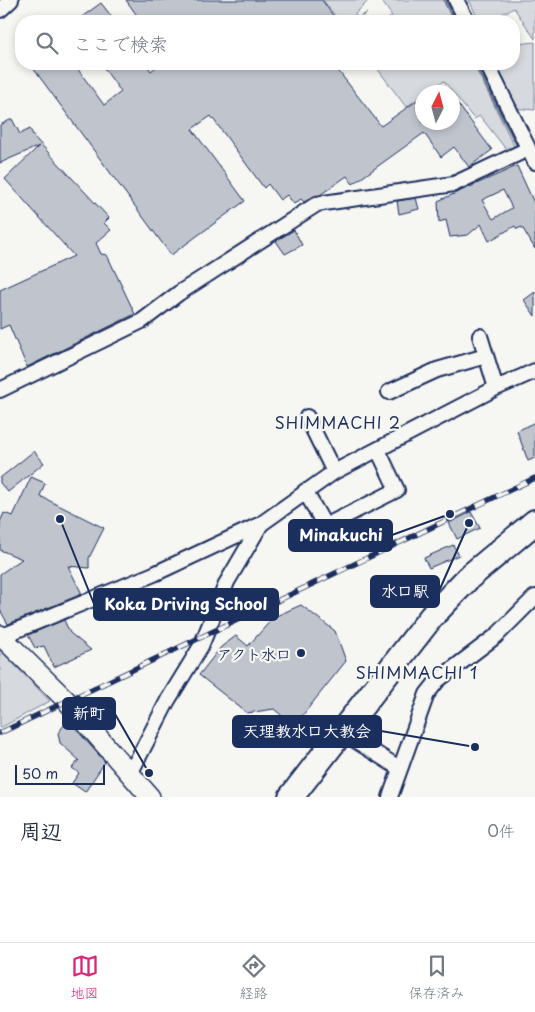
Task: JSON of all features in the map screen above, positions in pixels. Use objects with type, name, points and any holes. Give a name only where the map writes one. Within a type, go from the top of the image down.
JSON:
[{"type":"highway","points":[[291,797],[432,616],[482,565],[535,522]]},
{"type":"main road","points":[[1,636],[67,701],[131,772],[150,797]]},
{"type":"street","points":[[0,10],[12,0]]},
{"type":"street","points":[[456,0],[464,15]]},
{"type":"street","points":[[1,387],[142,321],[179,293],[317,204],[454,184],[532,155],[490,70]]},
{"type":"street","points":[[480,336],[496,388]]},
{"type":"street","points":[[389,392],[437,370],[486,356]]},
{"type":"street","points":[[1,636],[154,574],[261,524],[334,472],[496,388],[535,371]]},
{"type":"street","points":[[307,417],[334,472]]},
{"type":"street","points":[[306,491],[325,526],[397,490],[378,450]]},
{"type":"street","points":[[131,772],[168,700],[200,646],[227,582],[261,524]]},
{"type":"street","points":[[390,797],[427,694],[438,680],[496,636],[535,597]]},
{"type":"street","points":[[342,732],[399,768]]},
{"type":"shaded area","points":[[323,0],[369,0],[356,15],[334,15]]},
{"type":"shaded area","points":[[381,0],[443,0],[450,15],[391,15]]},
{"type":"shaded area","points":[[469,0],[535,0],[535,39],[514,8],[500,15],[476,15]]},
{"type":"shaded area","points":[[535,42],[535,110],[513,108],[495,70],[520,70],[520,44]]},
{"type":"shaded area","points":[[378,70],[477,70],[515,148],[505,148],[480,116],[474,119],[460,101],[460,85],[447,85],[444,81],[438,85],[415,85],[415,101],[406,107]]},
{"type":"shaded area","points":[[0,650],[50,701],[0,728]]},
{"type":"building","points":[[126,0],[322,0],[333,15],[137,15]]},
{"type":"building","points":[[101,3],[110,15],[84,15]]},
{"type":"building","points":[[34,70],[78,70],[104,105],[121,92],[105,70],[338,70],[381,126],[415,102],[415,130],[460,130],[460,107],[492,150],[469,167],[454,147],[441,157],[424,133],[353,184],[347,176],[320,195],[304,202],[301,199],[294,204],[287,195],[280,200],[268,184],[264,188],[211,116],[192,129],[245,201],[171,255]]},
{"type":"building","points":[[12,119],[20,134],[30,129],[34,137],[109,218],[104,223],[111,230],[96,243],[101,254],[107,255],[135,314],[27,367],[9,325],[0,329],[0,290],[74,256],[5,179],[39,146],[0,163],[0,125]]},
{"type":"building","points":[[517,166],[535,205],[535,249],[522,227],[517,229],[515,226],[489,241],[481,224],[468,235],[450,237],[446,220],[439,222],[438,201]],"holes":[[[503,190],[512,208],[493,219],[482,200]]]},
{"type":"building","points":[[416,198],[419,209],[399,214],[397,201]]},
{"type":"building","points":[[294,230],[302,245],[285,254],[276,241]]},
{"type":"building","points":[[535,292],[535,316],[524,300]]},
{"type":"building","points":[[535,422],[535,458],[528,461],[517,431]]},
{"type":"building","points":[[34,451],[44,463],[8,492],[0,483],[0,478]]},
{"type":"building","points":[[31,477],[45,483],[40,496],[104,528],[89,558],[89,568],[68,566],[82,594],[8,624],[0,610],[0,574],[22,559],[0,550],[0,522],[4,513],[13,516]]},
{"type":"building","points":[[471,512],[480,528],[457,539],[449,523]]},
{"type":"building","points":[[453,545],[459,555],[429,568],[424,558]]},
{"type":"building","points":[[301,605],[335,631],[346,661],[294,726],[274,709],[247,713],[199,675],[221,647],[236,636],[248,646],[274,617]]},
{"type":"building","points":[[64,620],[70,633],[91,650],[54,667],[44,646],[35,648],[28,635]]},
{"type":"building","points":[[68,720],[105,762],[85,792],[72,783],[79,773],[72,768],[79,760],[60,743],[58,733]]},
{"type":"waterway","points":[[445,0],[452,15]]},
{"type":"waterway","points":[[478,70],[517,144]]},
{"type":"railway","points":[[0,733],[535,478]]},
{"type":"place","name":"Minakuchi","points":[[450,514]]},
{"type":"place","name":"Koka Driving School","points":[[60,519]]},
{"type":"place","name":"水口駅","points":[[469,523]]},
{"type":"place","name":"アクト水口","points":[[301,653]]},
{"type":"place","name":"天理教水口大教会","points":[[475,747]]},
{"type":"place","name":"新町","points":[[149,773]]},
{"type":"district","name":"SHIMMACHI 2","points":[[338,422]]},
{"type":"district","name":"SHIMMACHI 1","points":[[417,672]]}]
